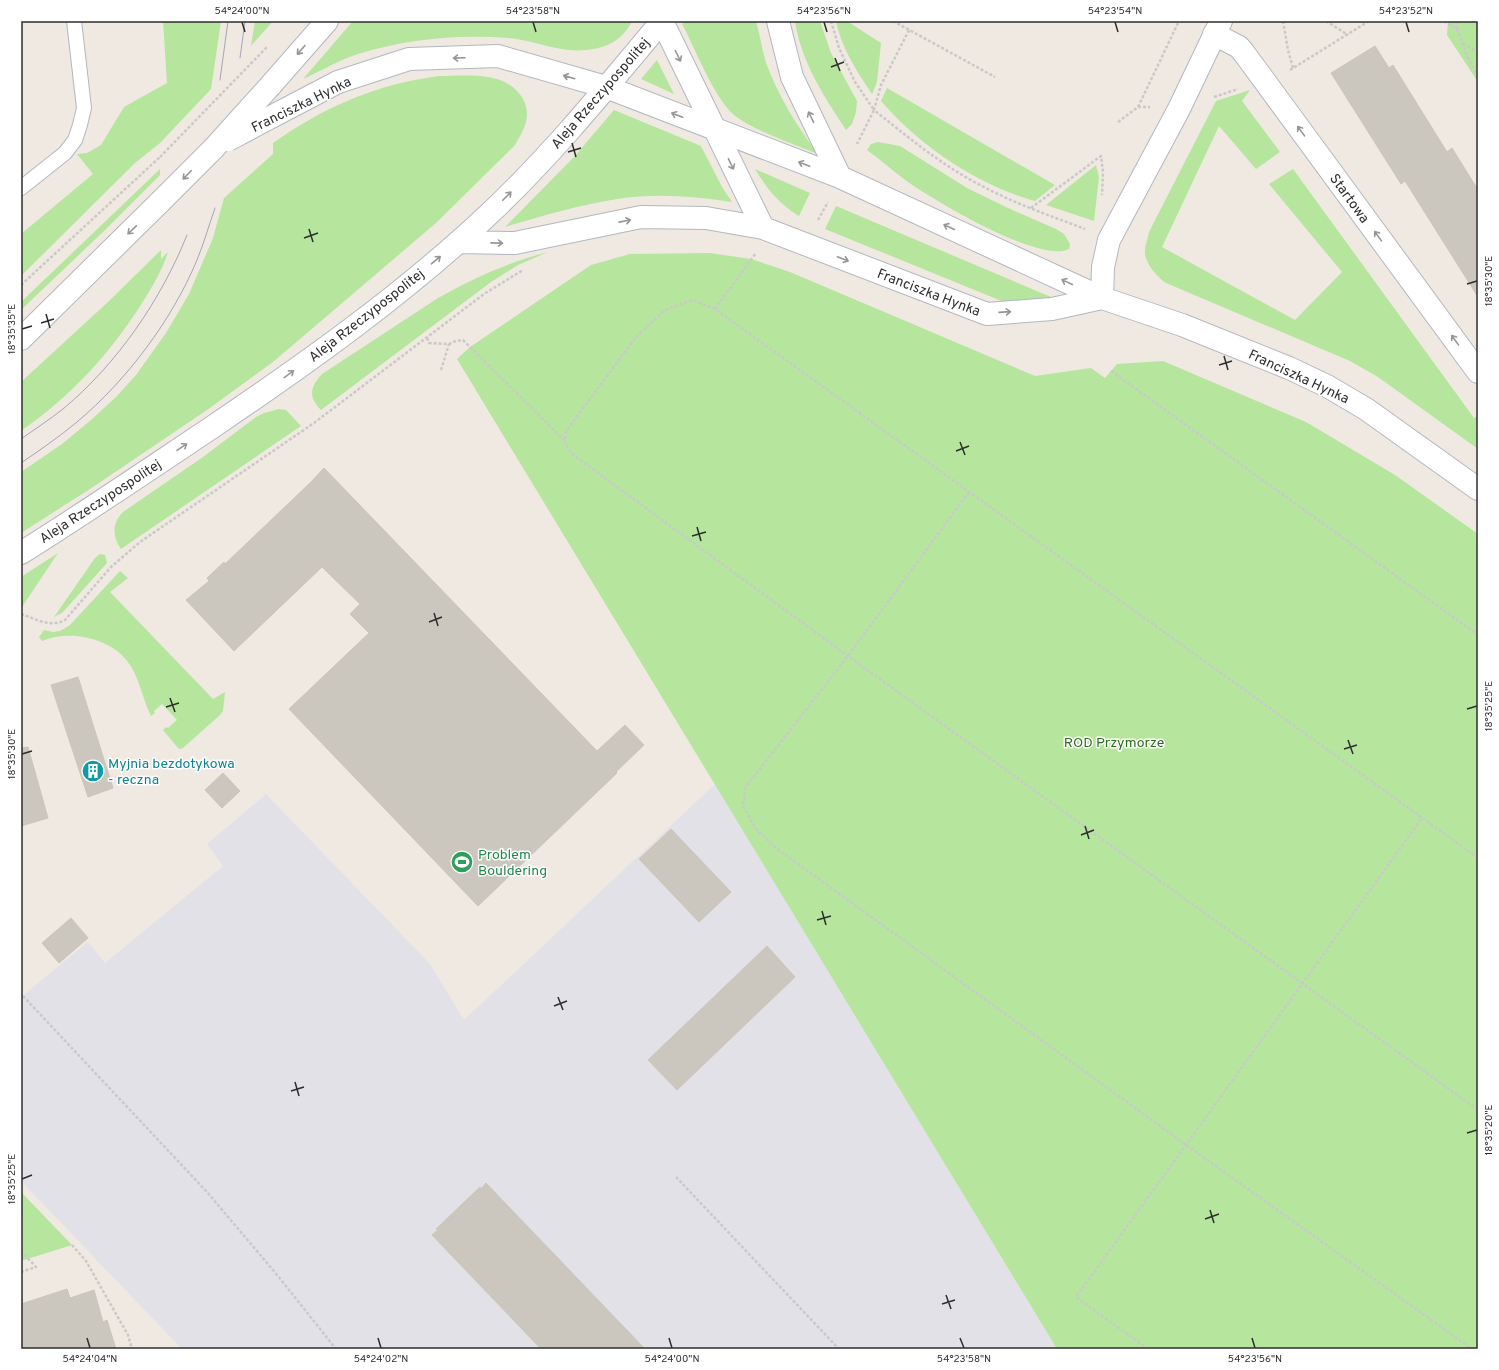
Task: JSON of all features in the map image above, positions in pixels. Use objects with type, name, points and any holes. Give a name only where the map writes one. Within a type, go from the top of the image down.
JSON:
[{"type":"street","points":[[21,339],[214,148],[327,21]]},
{"type":"street","points":[[662,21],[713,129],[763,228]]},
{"type":"street","name":"Aleja Rzeczypospolitej","points":[[21,553],[83,514],[278,382],[372,314],[458,242],[489,214],[530,173],[567,133],[662,21]]},
{"type":"street","points":[[778,21],[792,77],[840,177]]},
{"type":"street","name":"Startowa","points":[[1102,298],[1103,267],[1109,240],[1179,109],[1217,28],[1244,53],[1478,372]]},
{"type":"street","name":"Franciszka Hynka","points":[[214,148],[338,82],[409,59],[498,56],[606,88],[840,177],[1102,298],[1182,325],[1289,368],[1327,386],[1366,409],[1478,489]]},
{"type":"street","name":"Franciszka Hynka","points":[[458,242],[515,243],[642,217],[706,218],[763,228],[987,314],[1052,310],[1102,298]]},
{"type":"lane","points":[[21,188],[65,153],[74,140],[80,125],[84,108],[74,21]]},
{"type":"path","points":[[831,21],[839,48],[855,82],[874,110],[914,142],[948,166],[984,187],[1088,231]]},
{"type":"path","points":[[893,21],[995,77]]},
{"type":"path","points":[[1118,122],[1138,107],[1179,21]]},
{"type":"path","points":[[1283,21],[1293,68]]},
{"type":"path","points":[[1326,21],[1348,35]]},
{"type":"path","points":[[1288,71],[1370,21]]},
{"type":"path","points":[[1444,21],[1457,29]]},
{"type":"path","points":[[1457,21],[1457,29],[1468,58],[1478,76]]},
{"type":"path","points":[[857,144],[874,110],[881,85],[909,30]]},
{"type":"path","points":[[1463,44],[1478,52]]},
{"type":"path","points":[[21,285],[160,157],[268,46]]},
{"type":"path","points":[[1031,208],[1101,156]]},
{"type":"path","points":[[818,221],[830,198]]},
{"type":"path","points":[[715,309],[758,251],[750,249]]},
{"type":"path","points":[[21,614],[46,623],[59,623],[65,620],[111,567],[140,542],[308,428],[484,294],[527,268]]},
{"type":"path","points":[[565,441],[569,427],[636,337],[665,310],[692,300],[715,309],[1478,858]]},
{"type":"path","points":[[427,338],[429,343],[449,344],[463,340],[565,441],[568,450],[576,457],[848,656],[1478,1110]]},
{"type":"path","points":[[441,370],[449,344]]},
{"type":"path","points":[[1111,371],[1478,635]]},
{"type":"path","points":[[969,492],[848,656],[745,788],[743,806],[756,829],[776,848],[1185,1144],[1472,1349]]},
{"type":"path","points":[[1148,1349],[1076,1297],[1185,1144],[1422,818]]},
{"type":"path","points":[[23,996],[207,1192],[278,1276],[336,1349]]},
{"type":"path","points":[[676,1177],[839,1349]]},
{"type":"path","points":[[72,1245],[86,1261],[128,1335],[132,1349]]},
{"type":"path","points":[[21,1251],[36,1267],[21,1272]]},
{"type":"shaded area","points":[[715,784],[1057,1349],[182,1349],[21,1181],[21,997],[88,942],[105,963],[223,866],[207,844],[266,794],[430,964],[464,1020]]},
{"type":"green space","points":[[163,21],[221,21],[211,89],[160,143],[135,163],[21,276],[21,234],[93,174],[77,154],[87,153],[101,145],[124,107],[167,83]]},
{"type":"green space","points":[[255,21],[273,21],[251,46]]},
{"type":"green space","points":[[353,21],[632,21],[624,33],[614,42],[594,49],[566,50],[508,38],[451,37],[413,41],[358,54],[337,62],[303,79]]},
{"type":"green space","points":[[685,21],[756,21],[766,63],[782,99],[802,132],[818,154],[763,132],[742,121],[726,107],[705,72],[682,24]]},
{"type":"green space","points":[[795,21],[820,21],[831,53],[857,101],[856,112],[852,124],[846,130],[814,78],[802,51]]},
{"type":"green space","points":[[836,21],[847,21],[881,43],[877,82],[872,94],[855,68],[846,50],[838,31]]},
{"type":"green space","points":[[1448,21],[1478,21],[1478,82],[1447,35]]},
{"type":"green space","points":[[657,60],[674,94],[641,79]]},
{"type":"green space","points":[[439,76],[474,76],[497,79],[507,83],[516,90],[526,105],[527,117],[524,128],[515,145],[436,223],[273,362],[207,410],[90,489],[21,533],[21,472],[62,444],[91,420],[116,397],[136,375],[166,333],[189,294],[213,238],[224,198],[273,154],[273,143],[312,118],[352,99],[394,85]]},
{"type":"green space","points":[[887,88],[1055,185],[1035,201],[1013,194],[971,174],[932,148],[896,118],[881,101]]},
{"type":"green space","points":[[1250,90],[1242,101],[1280,152],[1256,169],[1219,126],[1162,247],[1295,320],[1342,272],[1269,184],[1293,169],[1474,418],[1478,416],[1478,449],[1378,377],[1350,361],[1166,283],[1155,273],[1149,264],[1145,255],[1145,246],[1149,232],[1216,101]]},
{"type":"green space","points":[[614,110],[701,146],[722,187],[732,202],[674,196],[631,197],[603,201],[505,227],[574,157]]},
{"type":"green space","points":[[878,142],[900,146],[967,188],[1056,229],[1064,234],[1070,244],[1069,249],[1055,251],[1035,248],[963,216],[921,191],[867,150],[871,144]]},
{"type":"green space","points":[[1096,165],[1099,177],[1094,221],[1046,205]]},
{"type":"green space","points":[[160,169],[160,175],[21,310],[21,302]]},
{"type":"green space","points":[[755,169],[810,193],[799,216],[774,196]]},
{"type":"green space","points":[[836,206],[1051,297],[1053,301],[1004,302],[825,229]]},
{"type":"green space","points":[[161,250],[161,259],[168,252],[153,285],[130,322],[103,357],[56,404],[21,431],[21,382],[108,302]]},
{"type":"green space","points":[[548,252],[518,265],[491,282],[321,410],[314,401],[312,396],[313,388],[322,374],[438,298],[478,277],[505,266]]},
{"type":"green space","name":"ROD Przymorze","points":[[710,253],[751,259],[790,272],[1035,376],[1091,368],[1105,378],[1117,364],[1163,361],[1306,422],[1395,475],[1478,534],[1478,1349],[1057,1349],[457,359],[470,347],[591,265],[630,254]]},
{"type":"green space","points":[[279,409],[286,410],[301,426],[121,549],[116,539],[114,530],[119,516],[123,512],[203,457],[256,417]]},
{"type":"green space","points":[[58,553],[22,607],[21,577]]},
{"type":"green space","points":[[100,554],[105,555],[107,563],[62,613],[54,617],[95,558]]},
{"type":"green space","points":[[120,571],[128,578],[110,592],[213,699],[225,692],[223,711],[220,715],[183,748],[178,748],[163,730],[166,727],[168,728],[177,720],[162,704],[151,716],[130,665],[113,648],[102,642],[78,636],[53,637],[42,641],[39,637],[44,630],[53,632],[60,631],[70,625]]},
{"type":"green space","points":[[21,1192],[72,1245],[21,1261]]},
{"type":"building","points":[[1375,46],[1389,68],[1393,65],[1447,152],[1452,148],[1478,190],[1478,297],[1405,181],[1401,184],[1331,73]]},
{"type":"building","points":[[324,468],[597,751],[625,725],[644,745],[616,772],[617,773],[478,906],[289,709],[369,633],[350,614],[360,604],[322,567],[234,651],[186,600],[209,581],[207,578],[224,562],[225,564]]},
{"type":"building","points":[[78,677],[113,788],[88,797],[51,685]]},
{"type":"building","points":[[28,747],[48,818],[21,826],[21,748]]},
{"type":"building","points":[[223,773],[240,791],[222,808],[205,790]]},
{"type":"building","points":[[671,829],[731,892],[699,922],[639,859]]},
{"type":"building","points":[[71,918],[88,938],[59,963],[42,943]]},
{"type":"building","points":[[767,946],[795,977],[677,1090],[648,1060]]},
{"type":"building","points":[[486,1183],[645,1349],[541,1349],[432,1235],[438,1230],[436,1229]]},
{"type":"building","points":[[67,1289],[70,1298],[94,1290],[103,1322],[107,1320],[116,1349],[21,1349],[21,1304]]},
{"type":"tram line","points":[[220,80],[228,21]]},
{"type":"tram line","points":[[240,58],[245,21]]},
{"type":"tram line","points":[[21,463],[77,422],[113,387],[146,348],[175,305],[187,282],[200,254],[215,208]]},
{"type":"tram line","points":[[21,439],[63,409],[102,372],[136,330],[151,307],[187,235]]},
{"type":"place","name":"Myjnia bezdotykowa - reczna","points":[[93,771]]},
{"type":"place","name":"Problem Bouldering","points":[[462,862]]}]
